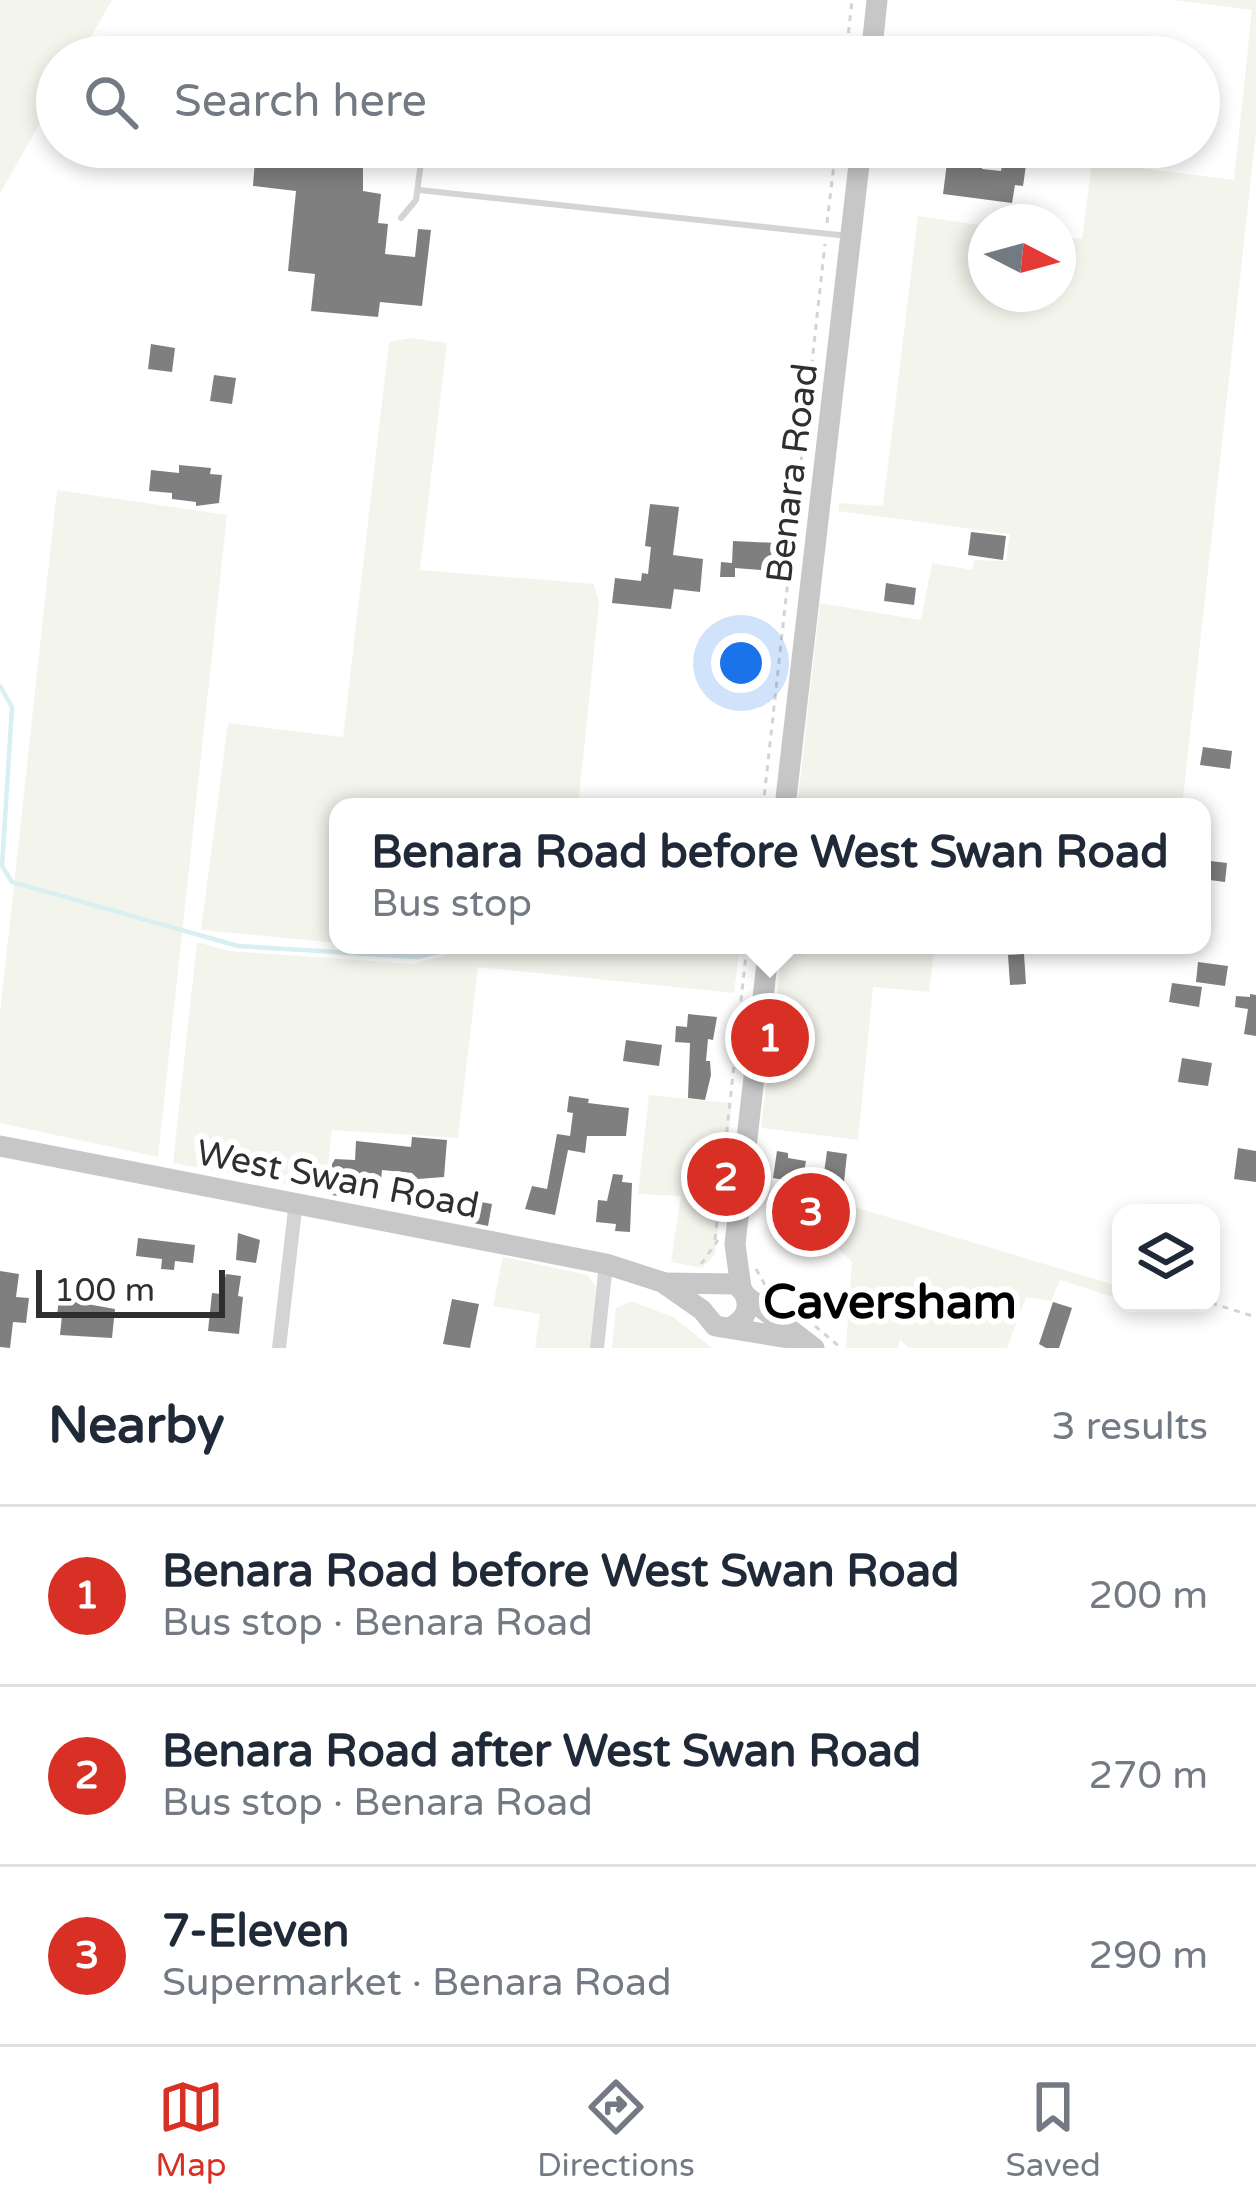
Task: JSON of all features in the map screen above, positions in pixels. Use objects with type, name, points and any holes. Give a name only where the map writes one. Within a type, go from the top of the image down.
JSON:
[{"type":"main road","points":[[874,36],[878,0]]},
{"type":"main road","name":"Benara Road","points":[[786,798],[859,168]]},
{"type":"main road","points":[[768,954],[725,1243],[713,1285],[702,1298],[702,1310],[712,1324],[808,1344]]},
{"type":"main road","name":"West Swan Road","points":[[0,1146],[606,1264],[662,1282],[713,1285]]},
{"type":"main road","points":[[725,1243],[747,1312],[733,1327]]},
{"type":"main road","name":"West Swan Road","points":[[662,1282],[702,1310]]},
{"type":"main road","points":[[713,1285],[728,1282],[808,1344]]},
{"type":"street","points":[[279,1348],[296,1201]]},
{"type":"street","points":[[597,1348],[606,1264]]},
{"type":"lane","points":[[401,218],[412,208],[421,168]]},
{"type":"lane","points":[[419,190],[852,236]]},
{"type":"path","points":[[848,36],[852,0]]},
{"type":"path","points":[[764,798],[834,168]]},
{"type":"path","points":[[725,1243],[746,954]]},
{"type":"path","points":[[1220,1306],[1256,1317]]},
{"type":"shaded area","points":[[0,0],[112,0],[91,36],[36,36],[36,130],[0,193]]},
{"type":"shaded area","points":[[1174,0],[1256,0],[1256,133],[1183,798],[798,798],[820,603],[921,620],[932,563],[972,570],[974,560],[1006,561],[1010,534],[839,511],[839,503],[883,506],[918,216],[968,223],[968,312],[1076,312],[1076,238],[1082,239],[1091,168],[1139,168],[1234,180],[1252,10]]},
{"type":"shaded area","points":[[410,338],[447,343],[420,570],[594,584],[599,603],[579,798],[329,798],[329,942],[201,930],[228,723],[343,737],[389,342]]},
{"type":"shaded area","points":[[57,490],[227,515],[158,1157],[0,1123],[0,1013]]},
{"type":"shaded area","points":[[197,942],[229,951],[413,964],[450,954],[739,954],[734,993],[478,967],[458,1138],[332,1130],[325,1191],[173,1163]]},
{"type":"shaded area","points":[[782,954],[934,954],[929,992],[873,987],[858,1140],[761,1128]]},
{"type":"shaded area","points":[[649,1095],[732,1103],[715,1254],[702,1268],[671,1262],[681,1196],[638,1194]]},
{"type":"shaded area","points":[[838,1206],[851,1206],[1112,1284],[1112,1297],[1060,1280],[1051,1301],[1026,1297],[1007,1348],[909,1348],[900,1339],[898,1348],[846,1348],[852,1262],[834,1244]]},
{"type":"shaded area","points":[[503,1257],[588,1275],[596,1287],[590,1348],[535,1348],[540,1314],[493,1306]]},
{"type":"shaded area","points":[[631,1301],[673,1317],[712,1348],[612,1348],[616,1308]]},
{"type":"building","points":[[254,168],[363,168],[363,191],[381,194],[378,223],[388,224],[385,254],[415,257],[418,229],[431,230],[422,306],[380,302],[378,317],[311,311],[315,274],[288,271],[296,191],[253,186]]},
{"type":"building","points":[[946,168],[1026,168],[1023,186],[1015,185],[1012,203],[943,194]]},
{"type":"building","points":[[151,344],[175,348],[172,372],[148,369]]},
{"type":"building","points":[[214,375],[236,378],[232,404],[210,401]]},
{"type":"building","points":[[179,465],[211,468],[210,474],[222,475],[219,503],[196,506],[196,502],[172,499],[172,493],[149,491],[151,470],[179,473]]},
{"type":"building","points":[[650,504],[679,507],[673,555],[703,559],[700,592],[674,589],[671,609],[612,603],[615,578],[641,581],[642,573],[648,574],[651,547],[645,546]]},
{"type":"building","points":[[971,532],[1006,536],[1003,560],[968,555]]},
{"type":"building","points":[[733,541],[777,543],[775,571],[735,568],[735,577],[720,577],[721,562],[732,563]]},
{"type":"building","points":[[886,583],[916,588],[914,605],[884,601]]},
{"type":"building","points":[[1203,747],[1232,751],[1230,769],[1200,765]]},
{"type":"building","points":[[1211,861],[1227,863],[1225,882],[1211,880]]},
{"type":"building","points":[[1024,954],[1026,984],[1010,985],[1008,955]]},
{"type":"building","points":[[1198,962],[1228,966],[1225,986],[1196,982]]},
{"type":"building","points":[[1172,983],[1202,987],[1199,1007],[1169,1002]]},
{"type":"building","points":[[1256,995],[1256,1036],[1244,1034],[1248,1009],[1235,1007],[1236,996]]},
{"type":"building","points":[[688,1014],[717,1017],[713,1040],[708,1039],[706,1061],[710,1061],[711,1075],[705,1100],[688,1098],[690,1043],[675,1042],[676,1026],[687,1027]]},
{"type":"building","points":[[626,1040],[662,1045],[659,1066],[623,1061]]},
{"type":"building","points":[[1182,1058],[1212,1063],[1208,1086],[1178,1082]]},
{"type":"building","points":[[569,1096],[629,1108],[626,1136],[587,1136],[585,1153],[568,1150],[555,1215],[525,1209],[532,1186],[547,1189],[557,1134],[570,1136]]},
{"type":"building","points":[[412,1137],[447,1140],[444,1177],[418,1179],[412,1173],[382,1170],[381,1181],[341,1176],[339,1196],[331,1195],[332,1164],[335,1159],[355,1160],[356,1141],[411,1147]]},
{"type":"building","points":[[1238,1148],[1256,1151],[1256,1182],[1234,1179]]},
{"type":"building","points":[[777,1151],[806,1161],[802,1183],[773,1178]]},
{"type":"building","points":[[827,1151],[847,1154],[844,1182],[823,1180]]},
{"type":"building","points":[[613,1174],[632,1183],[630,1232],[615,1231],[616,1224],[596,1222],[598,1200],[607,1201]]},
{"type":"building","points":[[794,1194],[835,1206],[828,1230],[787,1217]]},
{"type":"building","points":[[470,1200],[492,1204],[488,1226],[459,1220],[462,1204],[469,1205]]},
{"type":"building","points":[[238,1233],[260,1240],[256,1263],[236,1260]]},
{"type":"building","points":[[138,1238],[195,1245],[193,1263],[175,1261],[174,1270],[161,1269],[162,1259],[136,1256]]},
{"type":"building","points":[[0,1271],[19,1274],[16,1297],[29,1298],[26,1323],[13,1322],[10,1348],[0,1347]]},
{"type":"building","points":[[226,1274],[241,1276],[239,1334],[208,1331],[212,1293],[221,1294]]},
{"type":"building","points":[[59,1299],[115,1309],[112,1338],[60,1335]]},
{"type":"building","points":[[452,1299],[479,1304],[470,1348],[443,1344]]},
{"type":"building","points":[[1053,1302],[1072,1308],[1059,1348],[1046,1348],[1039,1344]]},
{"type":"waterway","points":[[0,686],[12,707],[2,866],[12,882],[238,946],[329,952]]},
{"type":"waterway","points":[[368,954],[430,954]]},
{"type":"place","name":"Benara Road before West Swan Road","points":[[770,1038]]},
{"type":"place","name":"Benara Road after West Swan Road","points":[[726,1177]]},
{"type":"place","name":"7-Eleven","points":[[811,1212]]},
{"type":"district","name":"Caversham","points":[[890,1301]]}]
